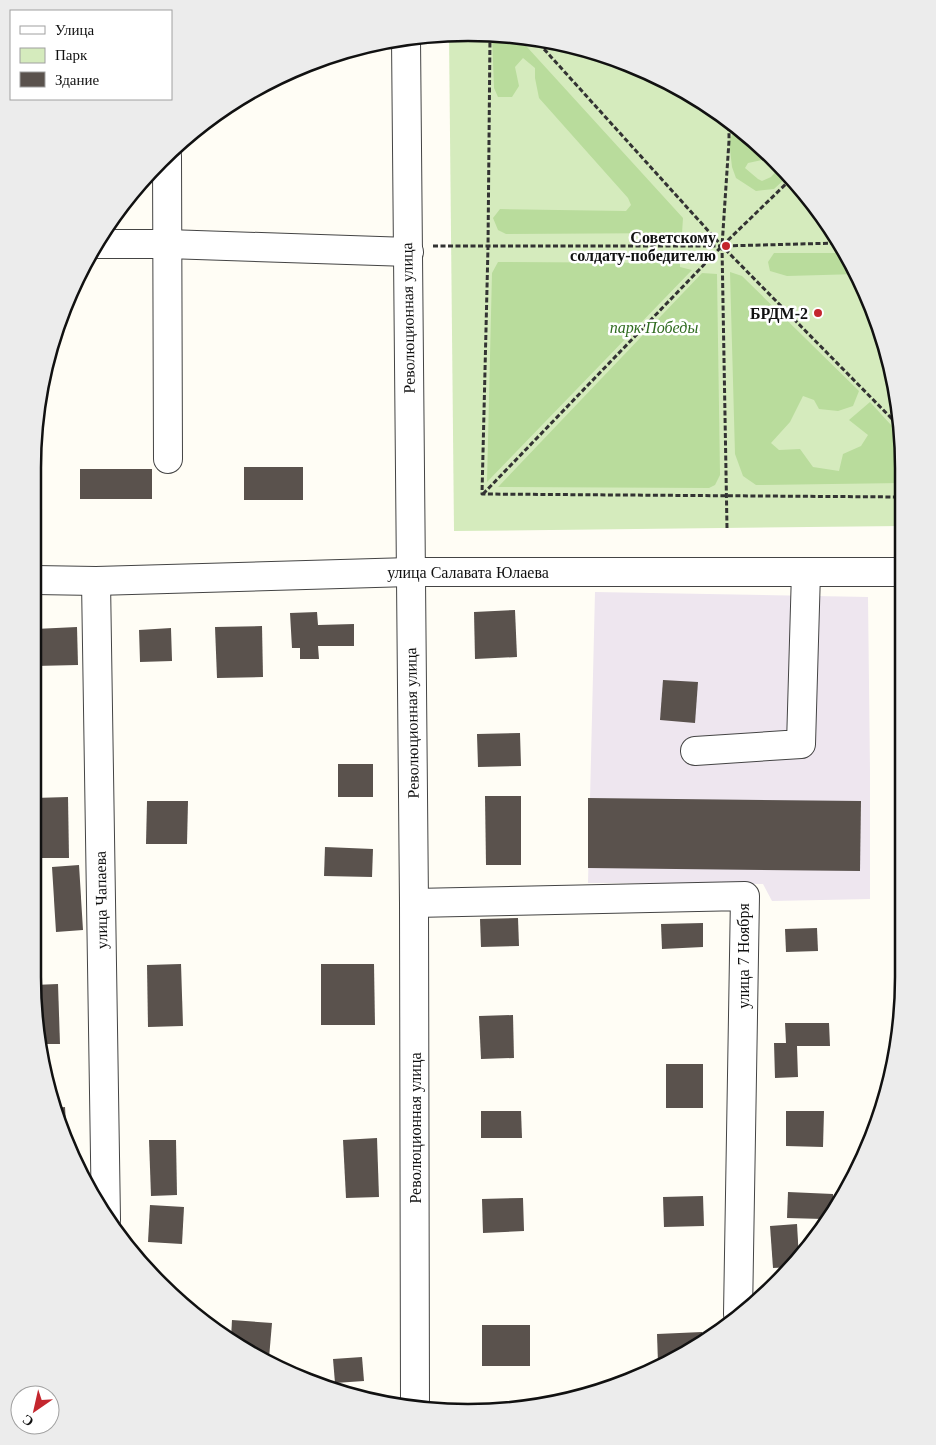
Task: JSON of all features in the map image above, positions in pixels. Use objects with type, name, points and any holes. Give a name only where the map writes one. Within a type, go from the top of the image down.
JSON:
[{"type":"street","name":"Революционная улица","points":[[406,46],[414,903],[415,1400]]},
{"type":"street","points":[[167,165],[168,459]]},
{"type":"street","points":[[105,244],[408,249]]},
{"type":"street","name":"улица Салавата Юлаева","points":[[41,580],[96,581],[410,572],[895,572]]},
{"type":"street","points":[[695,751],[801,744],[806,572]]},
{"type":"street","name":"улица Чапаева","points":[[96,581],[106,1202]]},
{"type":"street","name":"улица 7 Ноября","points":[[414,903],[746,896],[738,1307]]},
{"type":"path","points":[[482,494],[488,247],[490,42]]},
{"type":"path","points":[[543,48],[722,246],[892,419]]},
{"type":"path","points":[[727,528],[728,495],[722,246],[729,130]]},
{"type":"path","points":[[482,494],[722,246],[786,184]]},
{"type":"path","points":[[408,249],[831,243]]},
{"type":"path","points":[[482,494],[895,496]]},
{"type":"shaded area","points":[[595,592],[868,597],[870,899],[772,901],[763,884],[588,883]]},
{"type":"green space","name":"парк Победы","points":[[449,42],[496,42],[551,49],[605,64],[657,85],[681,98],[728,129],[749,147],[770,166],[807,208],[838,255],[851,279],[872,331],[880,358],[887,385],[894,440],[895,526],[454,531]]},
{"type":"green space","points":[[492,42],[525,45],[683,218],[682,233],[506,234],[498,230],[493,218],[500,209],[626,211],[631,205],[628,198],[539,98],[535,68],[523,58],[515,67],[519,86],[512,97],[498,97],[494,88]]},
{"type":"green space","points":[[733,133],[763,159],[748,163],[745,168],[758,179],[762,181],[771,177],[775,172],[783,181],[774,189],[756,191],[736,178],[732,167],[729,141]]},
{"type":"green space","points":[[774,253],[837,253],[848,274],[787,276],[770,271],[768,262]]},
{"type":"green space","points":[[498,262],[680,263],[680,267],[692,270],[487,482],[492,273]]},
{"type":"green space","points":[[730,272],[742,276],[859,391],[853,406],[838,411],[819,409],[814,400],[803,396],[790,422],[771,443],[779,450],[800,449],[813,467],[839,471],[843,454],[861,446],[868,435],[849,420],[870,402],[893,427],[895,483],[756,485],[743,476],[735,454]]},
{"type":"green space","points":[[702,273],[717,274],[720,475],[715,485],[709,488],[498,487]]},
{"type":"building","points":[[244,467],[303,467],[303,500],[244,500]]},
{"type":"building","points":[[80,469],[152,469],[152,499],[80,499]]},
{"type":"building","points":[[515,610],[517,657],[475,659],[474,612]]},
{"type":"building","points":[[317,612],[318,625],[354,624],[354,646],[318,646],[319,659],[300,659],[300,648],[292,648],[290,613]]},
{"type":"building","points":[[262,626],[263,677],[217,678],[215,627]]},
{"type":"building","points":[[77,627],[78,665],[41,666],[41,629]]},
{"type":"building","points":[[171,628],[172,661],[140,662],[139,630]]},
{"type":"building","points":[[663,680],[698,682],[695,723],[660,720]]},
{"type":"building","points":[[520,733],[521,766],[478,767],[477,734]]},
{"type":"building","points":[[338,764],[373,764],[373,797],[338,797]]},
{"type":"building","points":[[485,796],[521,796],[521,865],[486,865]]},
{"type":"building","points":[[68,797],[69,858],[41,858],[41,798]]},
{"type":"building","points":[[588,798],[861,801],[860,871],[588,868]]},
{"type":"building","points":[[147,801],[188,801],[187,844],[146,844]]},
{"type":"building","points":[[325,847],[373,849],[372,877],[324,876]]},
{"type":"building","points":[[79,865],[83,930],[56,932],[52,867]]},
{"type":"building","points":[[518,918],[519,946],[481,947],[480,919]]},
{"type":"building","points":[[703,923],[703,947],[662,949],[661,924]]},
{"type":"building","points":[[817,928],[818,951],[786,952],[785,929]]},
{"type":"building","points":[[181,964],[183,1026],[148,1027],[147,965]]},
{"type":"building","points":[[321,964],[374,964],[375,1025],[321,1025]]},
{"type":"building","points":[[58,984],[60,1044],[47,1044],[41,985]]},
{"type":"building","points":[[513,1015],[514,1058],[481,1059],[479,1016]]},
{"type":"building","points":[[785,1023],[829,1023],[830,1046],[797,1046],[798,1077],[775,1078],[774,1043],[786,1043]]},
{"type":"building","points":[[666,1064],[703,1064],[703,1108],[666,1108]]},
{"type":"building","points":[[62,1107],[65,1107],[66,1118],[64,1114]]},
{"type":"building","points":[[481,1111],[521,1111],[522,1138],[481,1138]]},
{"type":"building","points":[[786,1111],[824,1111],[823,1147],[786,1146]]},
{"type":"building","points":[[377,1138],[379,1197],[346,1198],[343,1140]]},
{"type":"building","points":[[149,1140],[176,1140],[177,1195],[151,1196]]},
{"type":"building","points":[[788,1192],[833,1194],[833,1198],[820,1219],[787,1218]]},
{"type":"building","points":[[703,1196],[704,1226],[664,1227],[663,1197]]},
{"type":"building","points":[[523,1198],[524,1231],[483,1233],[482,1199]]},
{"type":"building","points":[[150,1205],[184,1207],[182,1244],[148,1242]]},
{"type":"building","points":[[797,1224],[798,1247],[780,1268],[773,1268],[770,1226]]},
{"type":"building","points":[[232,1320],[272,1323],[269,1355],[255,1347],[231,1332]]},
{"type":"building","points":[[482,1325],[530,1325],[530,1366],[482,1366]]},
{"type":"building","points":[[702,1332],[702,1334],[658,1360],[657,1334]]},
{"type":"building","points":[[362,1357],[364,1381],[335,1382],[333,1359]]},
{"type":"place","name":"Советскому солдату-победителю","points":[[726,246]]},
{"type":"place","name":"БРДМ-2","points":[[818,313]]}]
